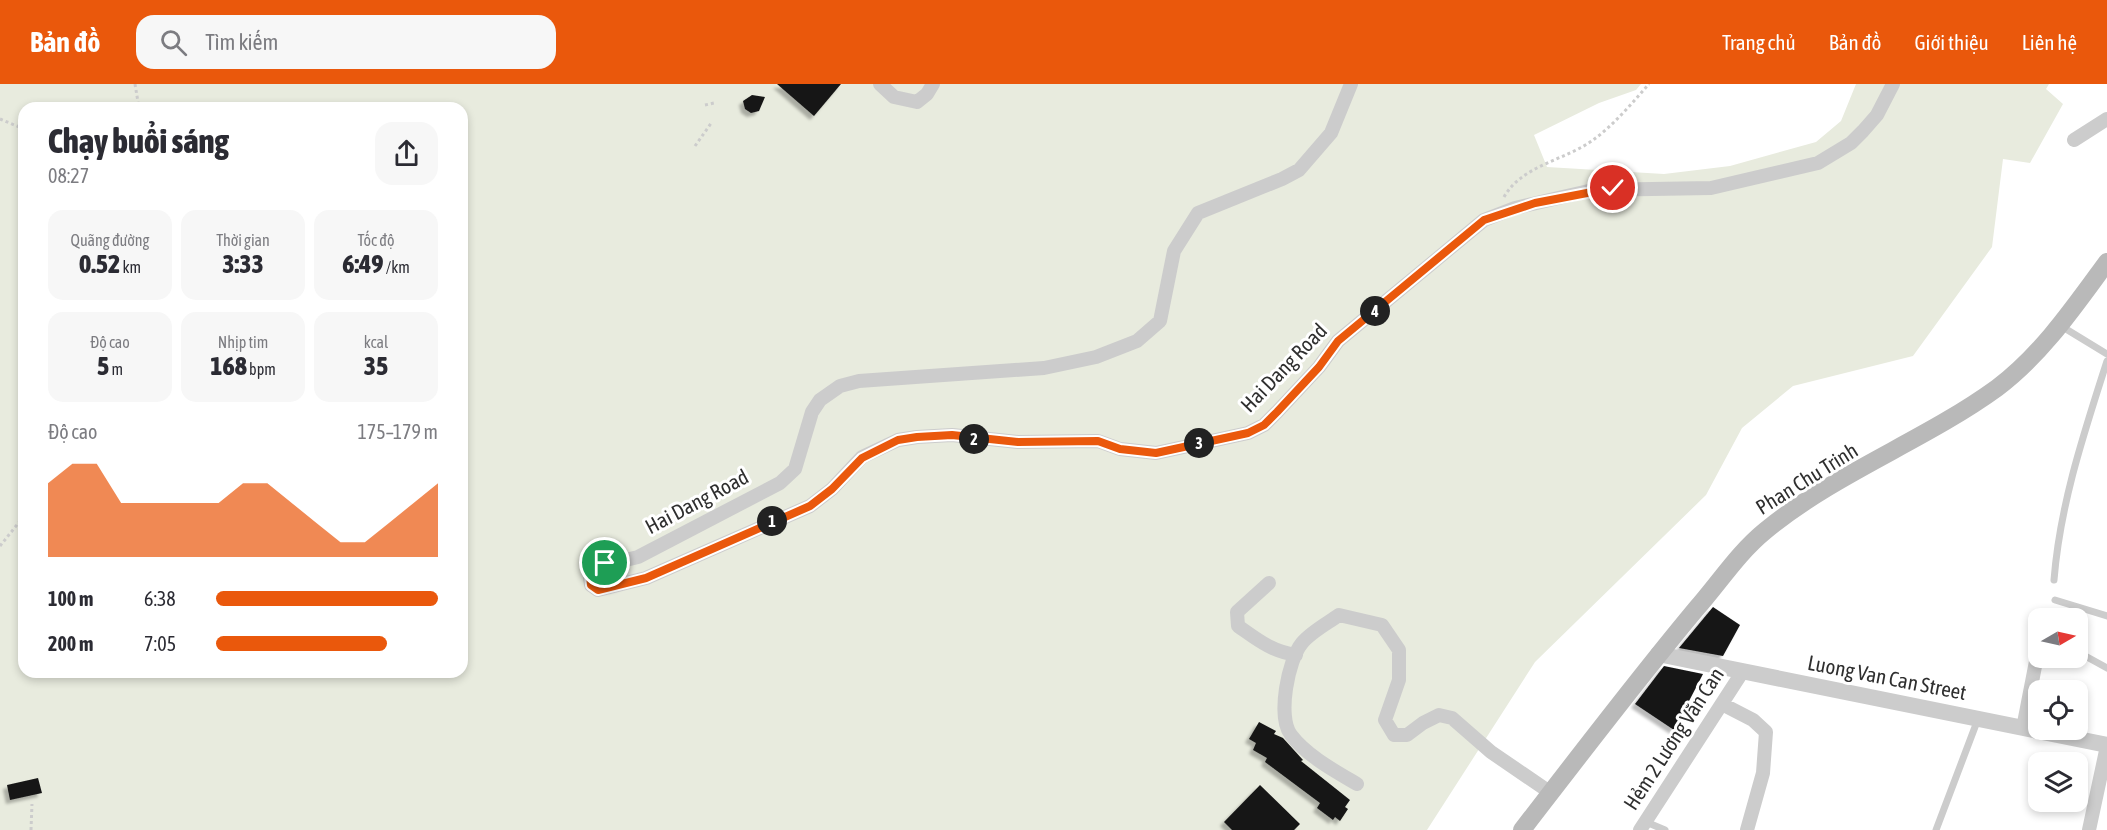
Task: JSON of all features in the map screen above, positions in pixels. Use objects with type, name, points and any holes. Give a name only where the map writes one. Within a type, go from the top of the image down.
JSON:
[{"type":"main road","name":"Phan Chu Trinh","points":[[1521,830],[1658,654],[1721,578],[1763,532],[1816,495],[1880,460],[1998,387],[2061,326],[2107,262]]},
{"type":"street","points":[[880,84],[894,97],[917,102],[927,94],[933,84]]},
{"type":"street","name":"Hai Dang Road","points":[[1351,84],[1331,133],[1299,170],[1198,213],[1174,251],[1160,321],[1137,341],[1096,357],[1044,368],[859,381],[840,386],[820,400],[812,412],[795,469],[780,483],[638,557],[593,568],[590,576],[591,585],[598,590],[612,589],[646,578],[810,506],[832,489],[862,458],[898,440],[952,435],[1018,442],[1098,441],[1120,449],[1156,453],[1248,433],[1270,418],[1319,367],[1338,341],[1470,230],[1500,213],[1593,190],[1711,188],[1818,163],[1851,143],[1863,131],[1877,115],[1893,84]]},
{"type":"street","points":[[2074,140],[2107,119]]},
{"type":"street","points":[[1269,583],[1237,612],[1238,626],[1256,640],[1276,651],[1296,655]]},
{"type":"street","points":[[1357,784],[1324,764],[1290,734],[1284,708],[1287,685],[1302,642],[1339,615],[1383,625],[1399,650],[1399,680],[1385,720],[1394,735],[1407,735],[1439,715],[1452,718],[1491,752],[1551,793]]},
{"type":"street","name":"Luong Van Can Street","points":[[1658,654],[2107,746]]},
{"type":"street","points":[[2023,728],[2035,668]]},
{"type":"street","name":"Hẻm 2 Lương Văn Can","points":[[1643,826],[1743,671]]},
{"type":"street","points":[[1722,704],[1753,720],[1766,732],[1763,773],[1747,830]]},
{"type":"street","points":[[2089,830],[2107,746]]},
{"type":"lane","points":[[2061,326],[2107,354]]},
{"type":"lane","points":[[2054,580],[2063,513],[2082,436],[2107,361]]},
{"type":"lane","points":[[2055,600],[2107,616]]},
{"type":"lane","points":[[2088,658],[2107,668]]},
{"type":"lane","points":[[1936,830],[1978,719]]},
{"type":"lane","points":[[1643,826],[1665,830]]},
{"type":"path","points":[[135,84],[138,102]]},
{"type":"path","points":[[1500,213],[1506,194],[1515,184],[1537,168],[1593,140],[1649,84]]},
{"type":"path","points":[[705,105],[714,103]]},
{"type":"path","points":[[0,119],[18,126]]},
{"type":"path","points":[[695,146],[712,122]]},
{"type":"path","points":[[0,546],[18,524]]},
{"type":"path","points":[[31,830],[32,804]]},
{"type":"shaded area","points":[[0,84],[1641,84],[1636,90],[1599,103],[1534,135],[1547,167],[1664,174],[1730,166],[1816,142],[1841,121],[1856,84],[2049,84],[2046,89],[2063,104],[2030,163],[2003,159],[1992,247],[1913,356],[1793,386],[1742,428],[1706,495],[1535,662],[1427,830],[0,830]]},
{"type":"building","points":[[777,84],[841,84],[814,116]]},
{"type":"building","points":[[752,95],[765,97],[759,111],[751,113],[745,109],[743,101]]},
{"type":"building","points":[[1713,607],[1740,625],[1723,656],[1679,648]]},
{"type":"building","points":[[1664,666],[1703,674],[1674,730],[1635,704]]},
{"type":"building","points":[[1259,722],[1276,731],[1274,734],[1283,738],[1303,760],[1301,761],[1350,800],[1345,807],[1348,809],[1340,821],[1335,817],[1333,820],[1317,808],[1320,803],[1265,762],[1267,758],[1253,750],[1256,743],[1249,739]]},
{"type":"building","points":[[38,778],[42,793],[10,800],[7,785]]},
{"type":"building","points":[[1260,785],[1300,824],[1294,830],[1232,830],[1224,822]]},
{"type":"route","points":[[605,563],[593,568],[590,576],[591,585],[598,590],[612,589],[646,578],[810,506],[832,489],[862,458],[898,440],[952,435],[1018,442],[1098,441],[1120,449],[1156,453],[1248,433],[1264,425],[1277,412],[1319,367],[1338,341],[1484,220],[1535,203],[1593,190],[1613,188]]}]
